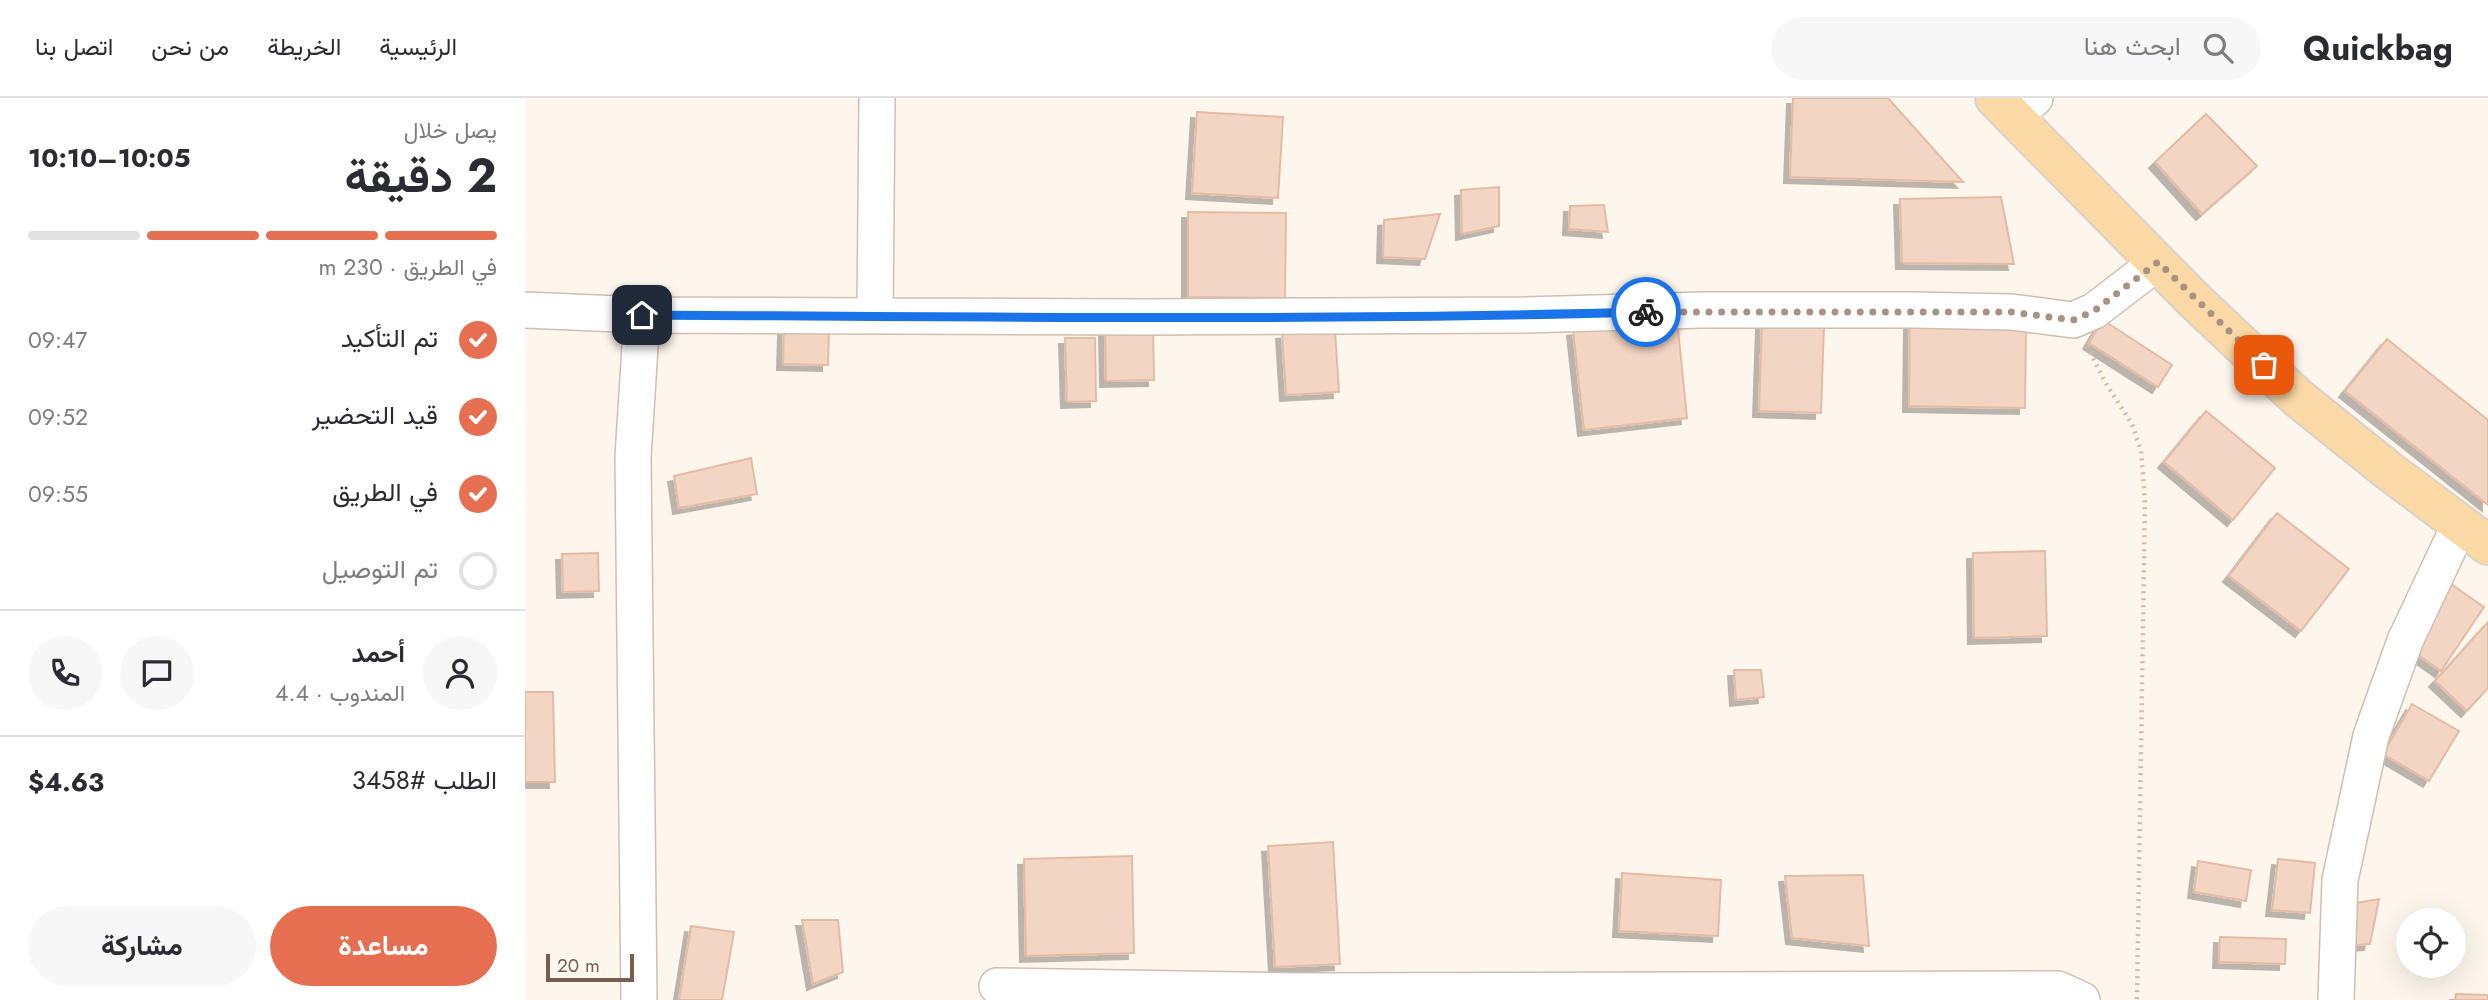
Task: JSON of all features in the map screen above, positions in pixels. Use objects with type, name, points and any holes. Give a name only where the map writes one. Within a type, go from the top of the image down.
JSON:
[{"type":"main road","points":[[2014,105],[2158,262],[2298,398],[2474,535]]},
{"type":"street","points":[[875,316],[877,98]]},
{"type":"street","points":[[525,310],[642,315],[875,316],[1469,315],[1703,310],[1914,310],[2011,312],[2073,320],[2094,311],[2158,262]]},
{"type":"street","points":[[639,1000],[633,457],[642,315]]},
{"type":"street","points":[[2336,1000],[2340,880],[2371,736],[2405,641],[2474,535]]},
{"type":"street","points":[[997,986],[1535,995],[2058,989],[2082,1000]]},
{"type":"path","points":[[2073,320],[2105,382],[2132,424],[2141,451],[2145,499],[2137,1000]]},
{"type":"building","points":[[1793,98],[1888,98],[1963,182],[1790,177]]},
{"type":"building","points":[[1197,112],[1283,117],[1278,198],[1192,193]]},
{"type":"building","points":[[2206,114],[2257,166],[2202,214],[2155,162]]},
{"type":"building","points":[[1499,187],[1499,226],[1462,234],[1461,190]]},
{"type":"building","points":[[2001,197],[2014,264],[1902,263],[1900,199]]},
{"type":"building","points":[[1604,205],[1608,232],[1569,229],[1570,206]]},
{"type":"building","points":[[1188,212],[1286,213],[1285,298],[1188,297]]},
{"type":"building","points":[[1440,214],[1425,259],[1383,257],[1384,220]]},
{"type":"building","points":[[1677,319],[1687,418],[1584,430],[1573,330]]},
{"type":"building","points":[[2103,320],[2172,365],[2158,387],[2089,343]]},
{"type":"building","points":[[1910,323],[2026,325],[2025,408],[1909,406]]},
{"type":"building","points":[[1762,324],[1824,326],[1821,413],[1759,411]]},
{"type":"building","points":[[1153,327],[1154,380],[1106,381],[1105,328]]},
{"type":"building","points":[[784,329],[829,330],[828,365],[783,364]]},
{"type":"building","points":[[1335,330],[1339,392],[1286,395],[1282,333]]},
{"type":"building","points":[[1065,338],[1095,338],[1096,401],[1067,402]]},
{"type":"building","points":[[2387,339],[2488,420],[2488,505],[2345,391]]},
{"type":"building","points":[[2206,411],[2275,468],[2233,520],[2164,462]]},
{"type":"building","points":[[751,458],[757,494],[679,508],[674,476]]},
{"type":"building","points":[[2277,513],[2349,569],[2301,631],[2229,576]]},
{"type":"building","points":[[2045,551],[2047,636],[1974,638],[1973,553]]},
{"type":"building","points":[[598,553],[599,591],[563,592],[562,554]]},
{"type":"building","points":[[2451,584],[2484,607],[2441,671],[2407,647]]},
{"type":"building","points":[[2488,622],[2488,688],[2467,711],[2435,681]]},
{"type":"building","points":[[1734,670],[1761,670],[1764,697],[1736,700]]},
{"type":"building","points":[[525,692],[553,692],[555,782],[525,782]]},
{"type":"building","points":[[2412,704],[2459,731],[2429,781],[2383,754]]},
{"type":"building","points":[[1333,842],[1340,964],[1275,967],[1268,846]]},
{"type":"building","points":[[1132,856],[1134,953],[1026,956],[1024,859]]},
{"type":"building","points":[[2278,859],[2315,863],[2310,913],[2272,910]]},
{"type":"building","points":[[2198,861],[2251,870],[2246,901],[2194,892]]},
{"type":"building","points":[[1622,873],[1721,880],[1718,936],[1619,931]]},
{"type":"building","points":[[1863,875],[1869,946],[1792,938],[1785,876]]},
{"type":"building","points":[[2379,899],[2370,944],[2356,945],[2356,903]]},
{"type":"building","points":[[802,920],[838,920],[843,972],[813,984]]},
{"type":"building","points":[[691,926],[734,932],[722,1000],[679,1000]]},
{"type":"building","points":[[2220,937],[2286,939],[2285,964],[2219,962]]},
{"type":"building","points":[[2456,994],[2488,995],[2488,1000],[2455,1000]]},
{"type":"way so far","points":[[1646,312],[1914,310],[2011,312],[2073,320],[2094,311],[2158,262],[2264,365]]},
{"type":"route","points":[[642,315],[1145,317],[1646,312]]}]
